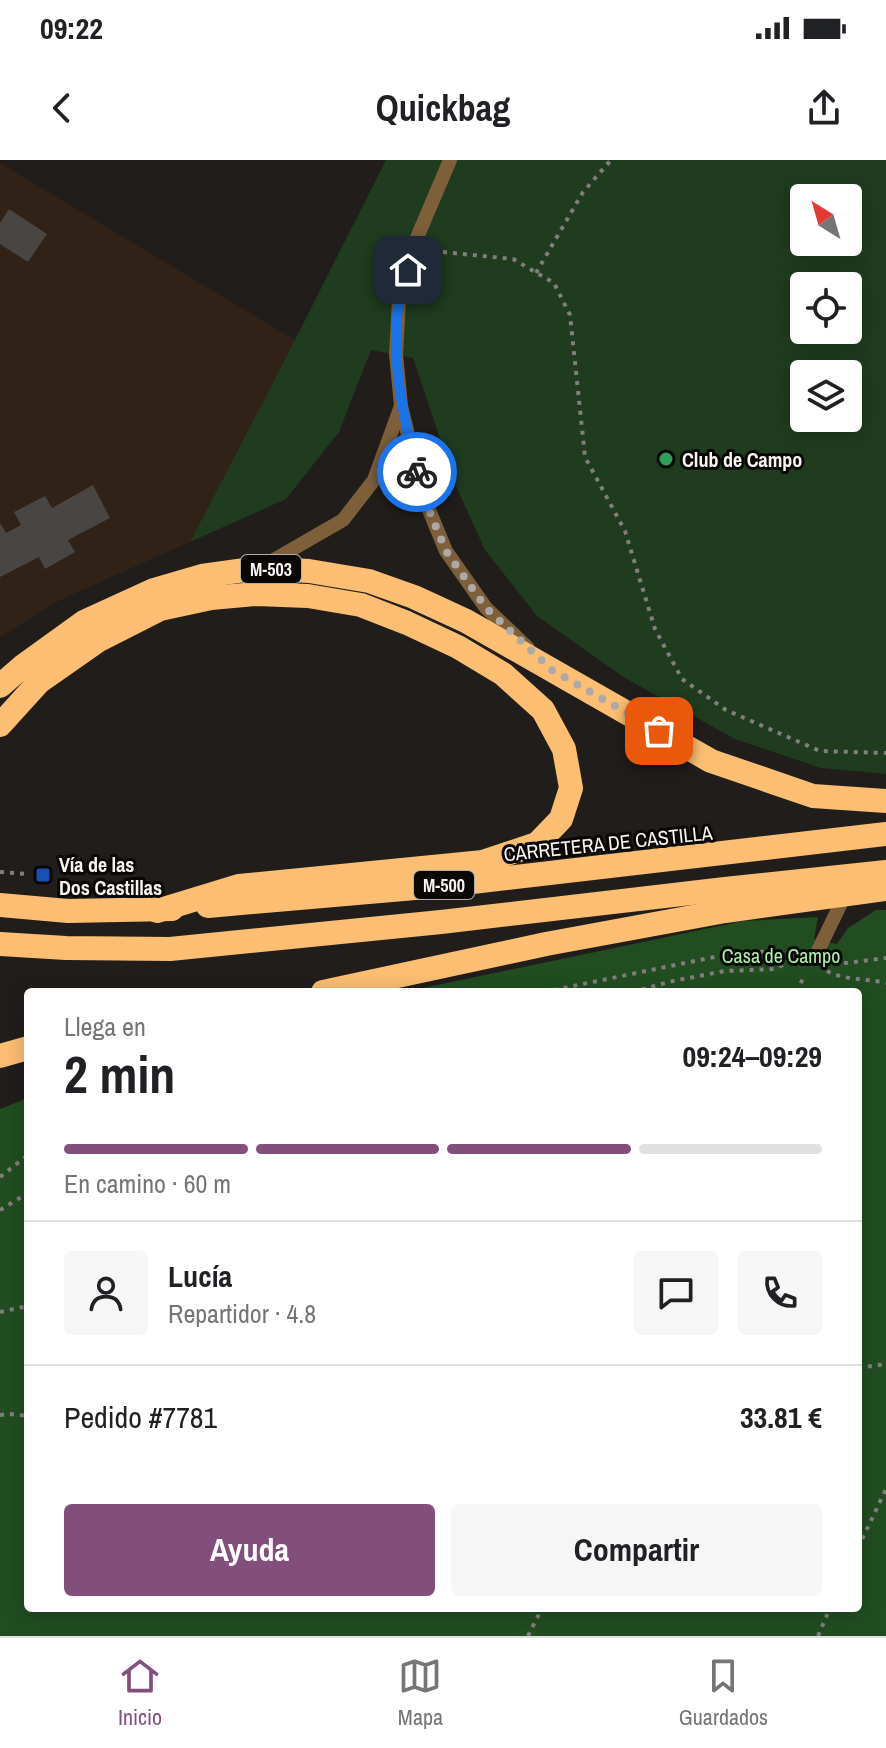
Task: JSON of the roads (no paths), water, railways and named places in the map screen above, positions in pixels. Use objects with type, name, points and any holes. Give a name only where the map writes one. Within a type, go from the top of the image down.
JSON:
[{"type":"highway","name":"M-503","points":[[0,686],[84,622],[166,587],[202,576],[259,568],[309,571],[369,581],[466,621],[711,761],[813,796],[886,801]]},
{"type":"highway","name":"M-500","points":[[0,725],[39,682],[99,640],[160,609],[211,598],[256,594],[308,596],[361,605],[458,647],[503,674],[543,710],[564,749],[571,788],[561,819],[537,844],[483,862],[239,886],[157,911]]},
{"type":"highway","name":"CARRETERA DE CASTILLA","points":[[0,905],[68,911],[157,911],[438,886],[886,834]]},
{"type":"highway","name":"M-500","points":[[0,944],[170,949],[886,872]]},
{"type":"highway","points":[[342,988],[546,944],[725,911],[886,889]]},
{"type":"highway","points":[[0,1056],[24,1049]]},
{"type":"lane","points":[[450,160],[416,240],[399,300],[396,354],[401,406],[422,493],[446,551],[486,608],[552,670]]},
{"type":"lane","points":[[259,568],[343,520],[374,480],[401,406]]},
{"type":"lane","points":[[808,958],[845,895]]},
{"type":"place","name":"Club de Campo","points":[[666,459]]},
{"type":"place","name":"Vía de las Dos Castillas","points":[[43,875]]},
{"type":"park label","name":"Casa de Campo","points":[[781,955]]}]
